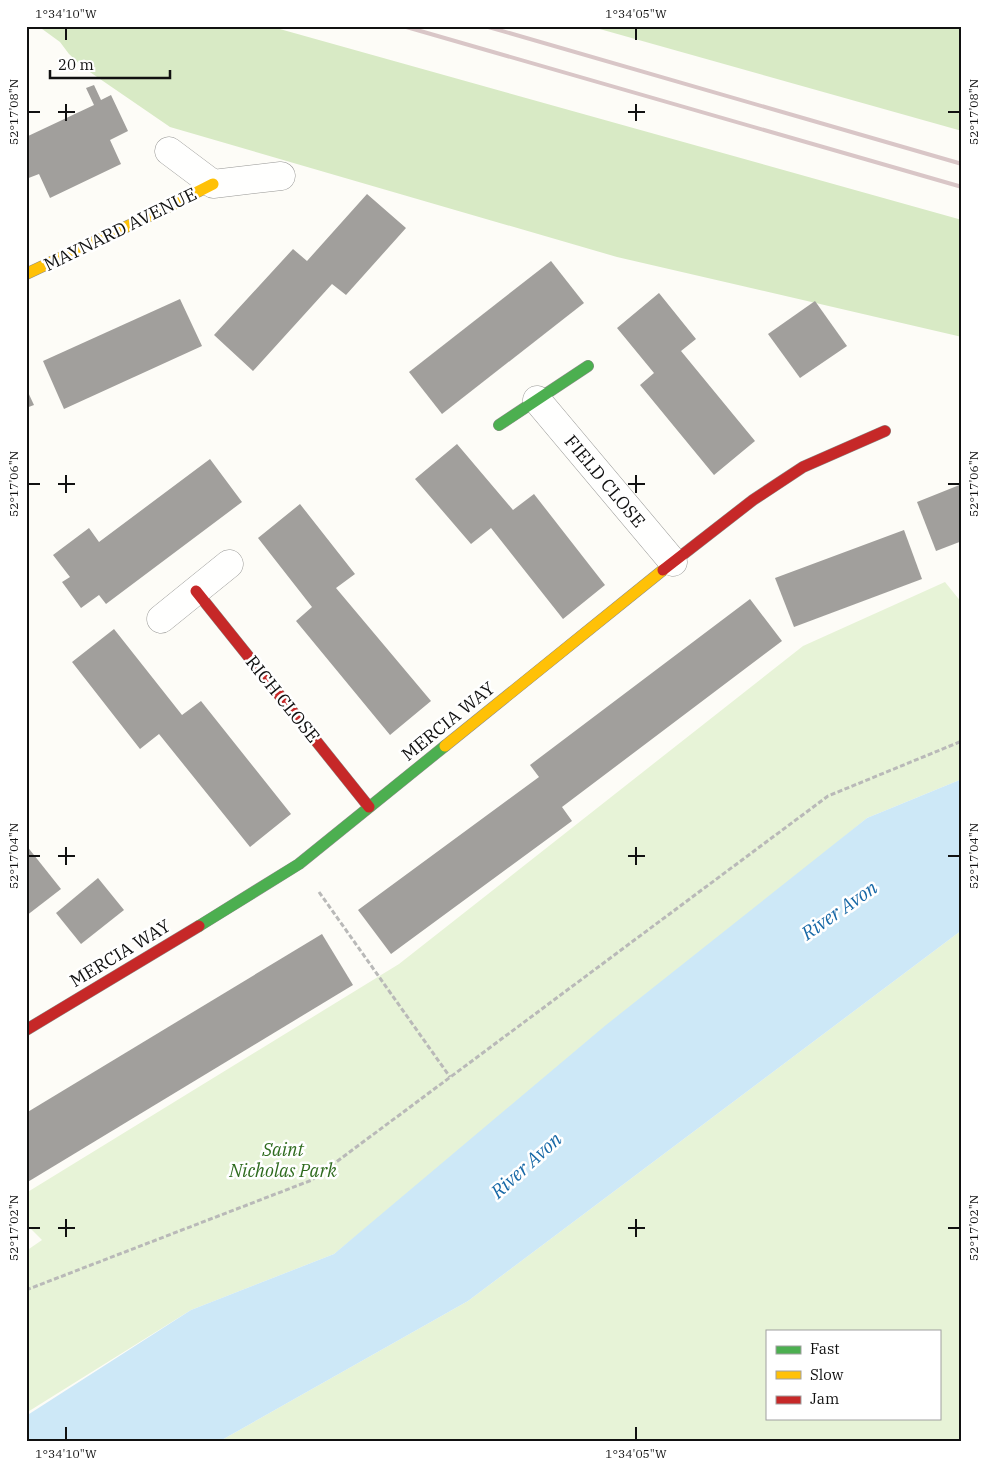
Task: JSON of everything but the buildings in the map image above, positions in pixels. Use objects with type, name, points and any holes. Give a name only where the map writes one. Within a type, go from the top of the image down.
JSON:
[{"type":"street","name":"MAYNARD AVENUE","points":[[169,151],[213,184]]},
{"type":"street","name":"MAYNARD AVENUE","points":[[26,274],[213,184],[281,176]]},
{"type":"street","points":[[499,425],[588,366]]},
{"type":"street","name":"FIELD CLOSE","points":[[536,400],[673,562]]},
{"type":"street","name":"MERCIA WAY","points":[[26,1030],[243,900],[299,864],[673,562],[753,500],[802,467],[885,431]]},
{"type":"street","points":[[161,619],[229,564]]},
{"type":"street","name":"RICH CLOSE","points":[[196,591],[369,808]]},
{"type":"path","points":[[26,1290],[312,1180],[828,796],[962,741]]},
{"type":"path","points":[[322,896],[450,1077]]},
{"type":"green space","points":[[38,26],[269,26],[962,220],[962,337],[617,257],[170,127],[84,68],[69,54],[60,42]]},
{"type":"green space","points":[[589,26],[962,26],[962,131]]},
{"type":"green space","name":"Saint Nicholas Park","points":[[945,582],[962,603],[962,779],[867,818],[334,1254],[191,1310],[26,1413],[26,1251],[42,1240],[26,1224],[26,1193],[399,964],[803,646]]},
{"type":"green space","points":[[962,930],[962,1441],[220,1441],[468,1301]]},
{"type":"water","name":"River Avon","points":[[962,779],[962,930],[468,1301],[220,1441],[26,1441],[26,1416],[191,1310],[334,1254],[606,1025],[867,818]]},
{"type":"railway","points":[[403,26],[962,187]]},
{"type":"railway","points":[[485,26],[962,164]]},
{"type":"traffic: fast","points":[[499,425],[588,366]]},
{"type":"traffic: fast","points":[[199,926],[299,864],[445,746]]},
{"type":"traffic: slow","points":[[26,274],[213,184]]},
{"type":"traffic: slow","points":[[445,746],[663,570]]},
{"type":"traffic: jam","points":[[663,570],[753,500],[803,467],[885,431]]},
{"type":"traffic: jam","points":[[196,591],[369,807]]},
{"type":"traffic: jam","points":[[26,1030],[199,926]]}]
